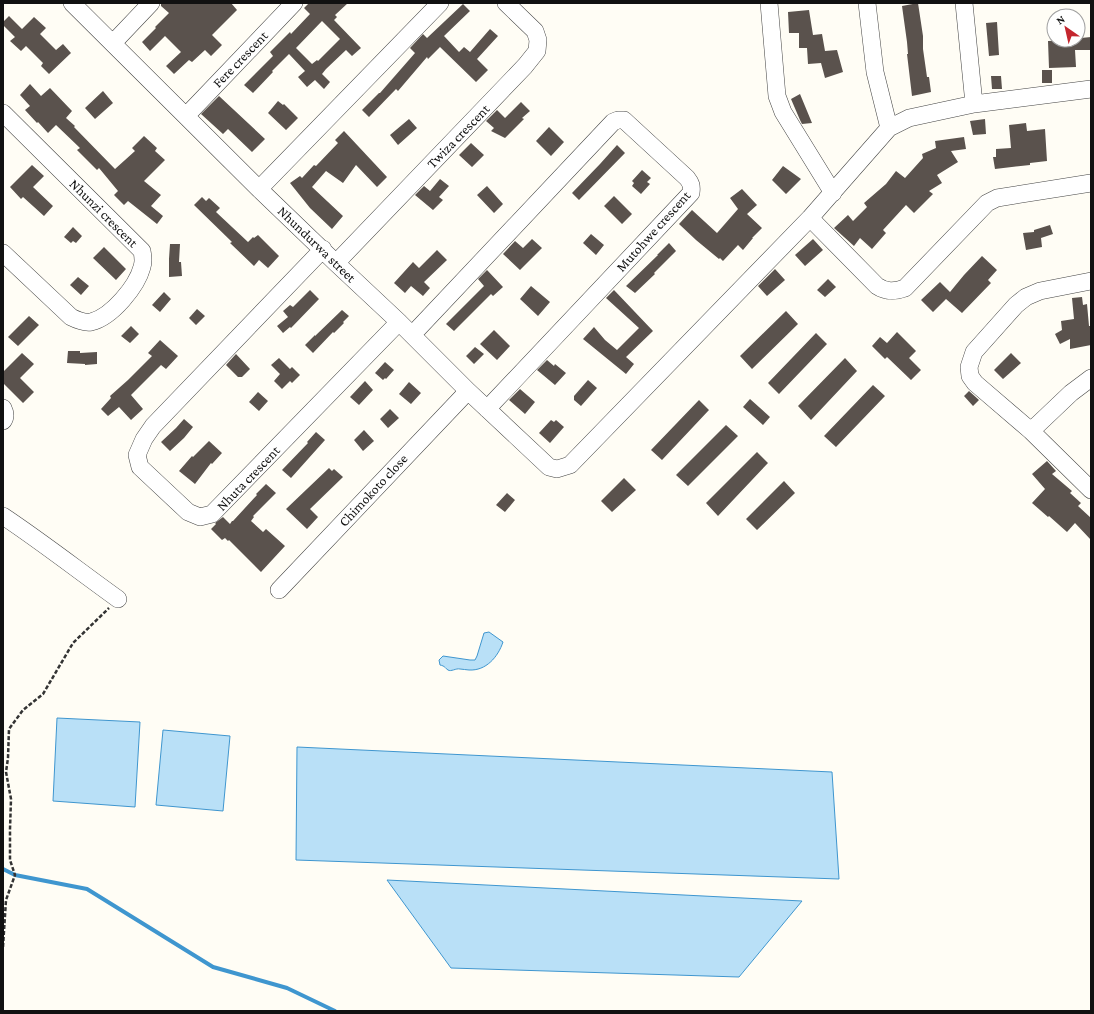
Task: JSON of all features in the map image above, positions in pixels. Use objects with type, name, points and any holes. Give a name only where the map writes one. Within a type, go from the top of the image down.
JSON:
[{"type":"street","name":"Nhundurwa street","points":[[72,3],[259,189],[549,467],[557,469],[570,465],[810,218]]},
{"type":"street","points":[[113,43],[151,3]]},
{"type":"street","name":"Fere crescent","points":[[186,116],[294,3]]},
{"type":"street","points":[[259,189],[440,3]]},
{"type":"street","name":"Twiza crescent","points":[[336,263],[525,66],[537,51],[538,40],[535,31],[506,3]]},
{"type":"street","points":[[769,3],[777,96],[783,112],[833,193]]},
{"type":"street","points":[[867,3],[875,72],[890,128]]},
{"type":"street","points":[[964,3],[974,104]]},
{"type":"street","points":[[1091,89],[974,104],[909,118],[890,128],[810,218],[877,286],[884,290],[896,292],[904,288],[987,203],[997,198],[1091,183]]},
{"type":"street","name":"Nhunzi crescent","points":[[3,113],[142,251],[144,258],[134,286],[115,308],[104,317],[90,322],[71,317],[3,253]]},
{"type":"street","name":"Mutohwe crescent","points":[[412,335],[613,122],[624,120],[687,178],[691,183],[691,193],[487,409]]},
{"type":"street","name":"Nhuta crescent","points":[[323,250],[152,426],[137,455],[140,467],[188,512],[200,517],[212,514],[399,322]]},
{"type":"street","points":[[1091,281],[1040,291],[1026,297],[1016,305],[974,352],[969,367],[970,376],[975,383],[1031,430],[1091,490]]},
{"type":"street","points":[[1031,430],[1071,393],[1091,378]]},
{"type":"street","name":"Chimokoto close","points":[[279,590],[468,391]]},
{"type":"street","points":[[3,408],[5,412],[3,421]]},
{"type":"street","points":[[3,516],[32,535],[118,599]]},
{"type":"path","points":[[3,947],[6,900],[15,875],[10,860],[11,800],[6,772],[9,729],[23,710],[42,694],[73,643],[118,599]]},
{"type":"water","points":[[489,632],[503,642],[495,658],[486,666],[475,670],[458,669],[451,671],[440,665],[439,660],[443,656],[475,660],[484,633]]},
{"type":"water","points":[[57,718],[140,722],[135,807],[53,801]]},
{"type":"water","points":[[163,730],[230,736],[223,811],[156,805]]},
{"type":"water","points":[[297,747],[832,772],[839,879],[296,860]]},
{"type":"water","points":[[387,880],[802,901],[739,977],[451,968]]},
{"type":"building","points":[[161,3],[231,3],[237,10],[212,35],[222,45],[211,56],[205,50],[192,62],[189,60],[174,74],[166,66],[181,52],[165,36],[150,51],[142,42],[169,13],[161,6]]},
{"type":"building","points":[[309,3],[348,3],[335,15],[337,17],[334,20],[361,48],[352,56],[346,50],[326,69],[322,74],[330,82],[324,89],[315,80],[307,87],[298,77],[305,71],[289,54],[253,93],[244,85],[273,56],[270,52],[290,32],[291,34],[310,14],[304,8]],"holes":[[[322,21],[340,39],[318,61],[317,60],[312,64],[296,48]]]},
{"type":"building","points":[[918,3],[927,77],[929,77],[931,92],[912,96],[902,6]]},
{"type":"building","points":[[463,4],[470,11],[444,36],[459,52],[464,47],[470,52],[490,29],[498,36],[477,59],[488,70],[476,82],[440,47],[428,59],[427,57],[398,91],[396,89],[369,117],[362,110],[380,93],[415,53],[410,48],[423,34],[427,38]]},
{"type":"building","points":[[809,10],[813,35],[822,34],[825,51],[837,50],[843,72],[825,78],[821,63],[808,64],[807,48],[799,48],[799,33],[789,33],[788,12]]},
{"type":"building","points":[[9,16],[22,29],[34,17],[46,28],[40,34],[56,50],[63,44],[71,53],[49,74],[41,66],[43,63],[26,46],[21,51],[10,41],[15,37],[3,25],[3,22]]},
{"type":"building","points":[[997,22],[999,55],[989,56],[986,23]]},
{"type":"building","points":[[1091,37],[1091,50],[1075,50],[1076,67],[1049,68],[1048,48],[1086,48],[1086,38]]},
{"type":"building","points":[[1042,70],[1052,70],[1052,83],[1042,83]]},
{"type":"building","points":[[991,76],[1001,76],[1002,89],[992,89]]},
{"type":"building","points":[[30,84],[41,96],[50,88],[72,111],[66,118],[115,169],[135,151],[132,148],[144,136],[157,148],[155,151],[165,160],[144,181],[161,195],[151,206],[163,216],[157,224],[128,201],[124,205],[114,195],[118,191],[99,168],[97,170],[77,150],[80,148],[56,125],[48,133],[25,110],[30,106],[20,95]]},
{"type":"building","points":[[103,91],[113,103],[95,119],[85,108]]},
{"type":"building","points":[[800,94],[812,123],[802,124],[791,99]]},
{"type":"building","points":[[219,96],[265,139],[252,152],[228,129],[223,134],[201,114]]},
{"type":"building","points":[[278,101],[283,105],[284,104],[298,118],[286,130],[268,113]]},
{"type":"building","points":[[521,102],[530,111],[505,138],[491,131],[494,128],[486,121],[497,110],[505,118]]},
{"type":"building","points":[[409,119],[417,128],[398,145],[390,135]]},
{"type":"building","points":[[985,119],[986,134],[973,135],[970,121]]},
{"type":"building","points":[[1026,123],[1027,131],[1045,129],[1047,161],[1030,163],[1030,165],[995,169],[993,157],[996,157],[996,149],[1011,148],[1009,125]]},
{"type":"building","points":[[549,127],[564,142],[551,156],[536,141]]},
{"type":"building","points":[[344,131],[387,177],[377,187],[356,165],[343,183],[326,171],[312,187],[343,216],[332,229],[310,208],[290,183],[300,176],[302,178],[314,165],[316,166],[338,143],[335,140]]},
{"type":"building","points":[[964,137],[966,149],[951,151],[958,162],[937,175],[942,183],[929,191],[933,194],[914,213],[906,205],[883,230],[886,233],[872,249],[860,238],[854,246],[834,228],[848,215],[853,221],[867,207],[864,203],[886,184],[896,171],[905,178],[923,158],[922,154],[936,148],[935,141]]},
{"type":"building","points":[[471,143],[484,155],[472,167],[459,155]]},
{"type":"building","points":[[617,145],[625,153],[579,200],[572,193]]},
{"type":"building","points":[[32,165],[44,176],[33,187],[53,206],[44,216],[23,197],[21,199],[10,187]]},
{"type":"building","points":[[783,166],[801,179],[786,194],[772,180]]},
{"type":"building","points":[[642,170],[651,178],[647,182],[650,184],[641,194],[632,186],[634,183],[632,181]]},
{"type":"building","points":[[440,179],[449,186],[439,197],[443,200],[433,210],[415,195],[424,186],[430,191]]},
{"type":"building","points":[[487,186],[503,204],[494,213],[477,195]]},
{"type":"building","points":[[742,189],[757,205],[747,214],[762,228],[743,250],[738,245],[723,261],[696,240],[679,224],[692,210],[717,233],[738,209],[730,198]]},
{"type":"building","points":[[614,196],[632,214],[622,224],[604,206]]},
{"type":"building","points":[[202,197],[206,201],[209,198],[220,208],[216,212],[248,242],[253,237],[254,238],[258,235],[279,256],[268,268],[259,260],[254,266],[194,205]]},
{"type":"building","points":[[1050,225],[1053,234],[1041,238],[1042,247],[1026,250],[1023,233],[1034,232],[1034,230]]},
{"type":"building","points":[[73,227],[82,236],[76,243],[73,241],[71,243],[64,237]]},
{"type":"building","points":[[591,234],[604,245],[596,255],[583,243]]},
{"type":"building","points":[[532,239],[542,248],[520,270],[503,254],[515,241],[523,248]]},
{"type":"building","points":[[813,239],[823,250],[805,266],[795,255]]},
{"type":"building","points":[[669,243],[676,251],[654,273],[655,274],[635,293],[626,286],[658,255]]},
{"type":"building","points":[[170,244],[180,244],[179,262],[181,262],[182,276],[169,277]]},
{"type":"building","points":[[104,247],[126,269],[116,280],[93,258]]},
{"type":"building","points":[[437,250],[447,260],[424,282],[430,288],[423,296],[411,286],[405,293],[394,283],[413,262],[419,268]]},
{"type":"building","points":[[982,256],[997,270],[988,280],[991,283],[962,313],[946,299],[933,312],[921,300],[940,282],[950,292]]},
{"type":"building","points":[[775,269],[785,280],[767,296],[758,286]]},
{"type":"building","points":[[487,270],[503,287],[493,296],[491,294],[454,331],[446,324],[484,286],[478,279]]},
{"type":"building","points":[[78,277],[89,286],[81,295],[70,285]]},
{"type":"building","points":[[828,279],[836,287],[825,297],[817,290]]},
{"type":"building","points":[[531,286],[550,302],[538,316],[520,299]]},
{"type":"building","points":[[310,290],[319,299],[291,328],[290,327],[283,333],[277,326],[288,317],[283,311],[290,305],[293,307]]},
{"type":"building","points":[[614,290],[653,331],[626,357],[634,364],[626,374],[583,339],[594,327],[605,340],[617,350],[639,328],[606,298]]},
{"type":"building","points":[[164,292],[171,299],[160,312],[152,305]]},
{"type":"building","points":[[1082,297],[1083,305],[1087,304],[1089,326],[1091,326],[1091,345],[1070,349],[1070,339],[1060,344],[1055,334],[1062,330],[1061,321],[1074,319],[1072,298]]},
{"type":"building","points":[[197,309],[205,316],[196,325],[189,318]]},
{"type":"building","points":[[342,310],[349,316],[343,322],[344,323],[313,353],[305,345]]},
{"type":"building","points":[[786,311],[798,324],[752,369],[740,356]]},
{"type":"building","points":[[29,316],[39,325],[18,346],[8,337]]},
{"type":"building","points":[[131,326],[139,334],[130,343],[121,336]]},
{"type":"building","points":[[494,330],[510,346],[497,360],[480,344]]},
{"type":"building","points":[[897,332],[916,351],[909,358],[921,370],[911,380],[887,357],[885,359],[872,346],[880,337],[887,343]]},
{"type":"building","points":[[816,333],[827,344],[779,394],[768,383]]},
{"type":"building","points":[[160,340],[178,356],[166,369],[161,365],[131,395],[143,409],[131,420],[119,407],[108,416],[101,409],[111,398],[110,396],[152,356],[148,353]]},
{"type":"building","points":[[475,347],[484,354],[474,364],[466,356]]},
{"type":"building","points":[[68,351],[80,351],[80,353],[97,352],[97,364],[85,365],[67,363]]},
{"type":"building","points":[[22,353],[34,364],[20,378],[34,392],[23,403],[3,383],[3,372]]},
{"type":"building","points":[[1011,353],[1021,363],[1003,379],[994,370]]},
{"type":"building","points":[[236,354],[250,369],[242,377],[238,377],[226,365]]},
{"type":"building","points":[[279,358],[290,369],[292,367],[300,375],[292,383],[290,381],[282,389],[274,381],[280,374],[271,365]]},
{"type":"building","points":[[845,358],[857,371],[811,420],[798,406]]},
{"type":"building","points":[[547,360],[554,366],[555,364],[566,373],[555,385],[537,370]]},
{"type":"building","points":[[385,362],[394,370],[386,379],[385,378],[383,380],[375,373]]},
{"type":"building","points":[[588,380],[597,388],[581,406],[574,400],[574,396]]},
{"type":"building","points":[[365,381],[373,390],[359,405],[350,397]]},
{"type":"building","points":[[409,382],[421,393],[411,404],[399,394]]},
{"type":"building","points":[[873,385],[885,396],[836,447],[824,436]]},
{"type":"building","points":[[520,389],[535,402],[525,414],[509,400]]},
{"type":"building","points":[[969,391],[979,400],[973,406],[964,396]]},
{"type":"building","points":[[258,392],[268,401],[259,411],[249,402]]},
{"type":"building","points":[[750,399],[770,417],[763,425],[743,407]]},
{"type":"building","points":[[699,400],[709,410],[662,460],[651,450]]},
{"type":"building","points":[[390,409],[399,418],[388,428],[380,419]]},
{"type":"building","points":[[184,419],[193,427],[170,451],[161,442]]},
{"type":"building","points":[[551,420],[554,422],[556,420],[564,427],[550,443],[539,433]]},
{"type":"building","points":[[726,425],[738,436],[688,486],[676,475]]},
{"type":"building","points":[[364,430],[374,441],[363,451],[354,440]]},
{"type":"building","points":[[316,432],[325,440],[291,478],[282,470],[308,443],[307,442]]},
{"type":"building","points":[[209,441],[222,453],[212,464],[211,463],[195,484],[179,471],[192,456],[193,457]]},
{"type":"building","points":[[757,452],[768,463],[718,516],[706,503]]},
{"type":"building","points":[[1047,461],[1056,471],[1052,474],[1072,491],[1070,493],[1081,503],[1078,506],[1091,518],[1091,540],[1075,523],[1067,532],[1032,503],[1045,489],[1032,474]]},
{"type":"building","points":[[329,468],[332,471],[334,469],[343,477],[310,509],[318,517],[307,529],[286,509]]},
{"type":"building","points":[[624,478],[636,490],[612,512],[601,501]]},
{"type":"building","points":[[784,481],[795,493],[757,530],[746,519]]},
{"type":"building","points":[[266,484],[276,493],[253,516],[254,517],[251,521],[263,532],[266,529],[285,546],[261,572],[229,540],[228,541],[225,538],[222,540],[211,529],[216,524],[215,523],[223,517],[230,524]]},
{"type":"building","points":[[507,493],[515,500],[505,512],[496,505]]},
{"type":"waterway","points":[[3,869],[15,875],[87,889],[213,967],[287,988],[335,1011]]}]
